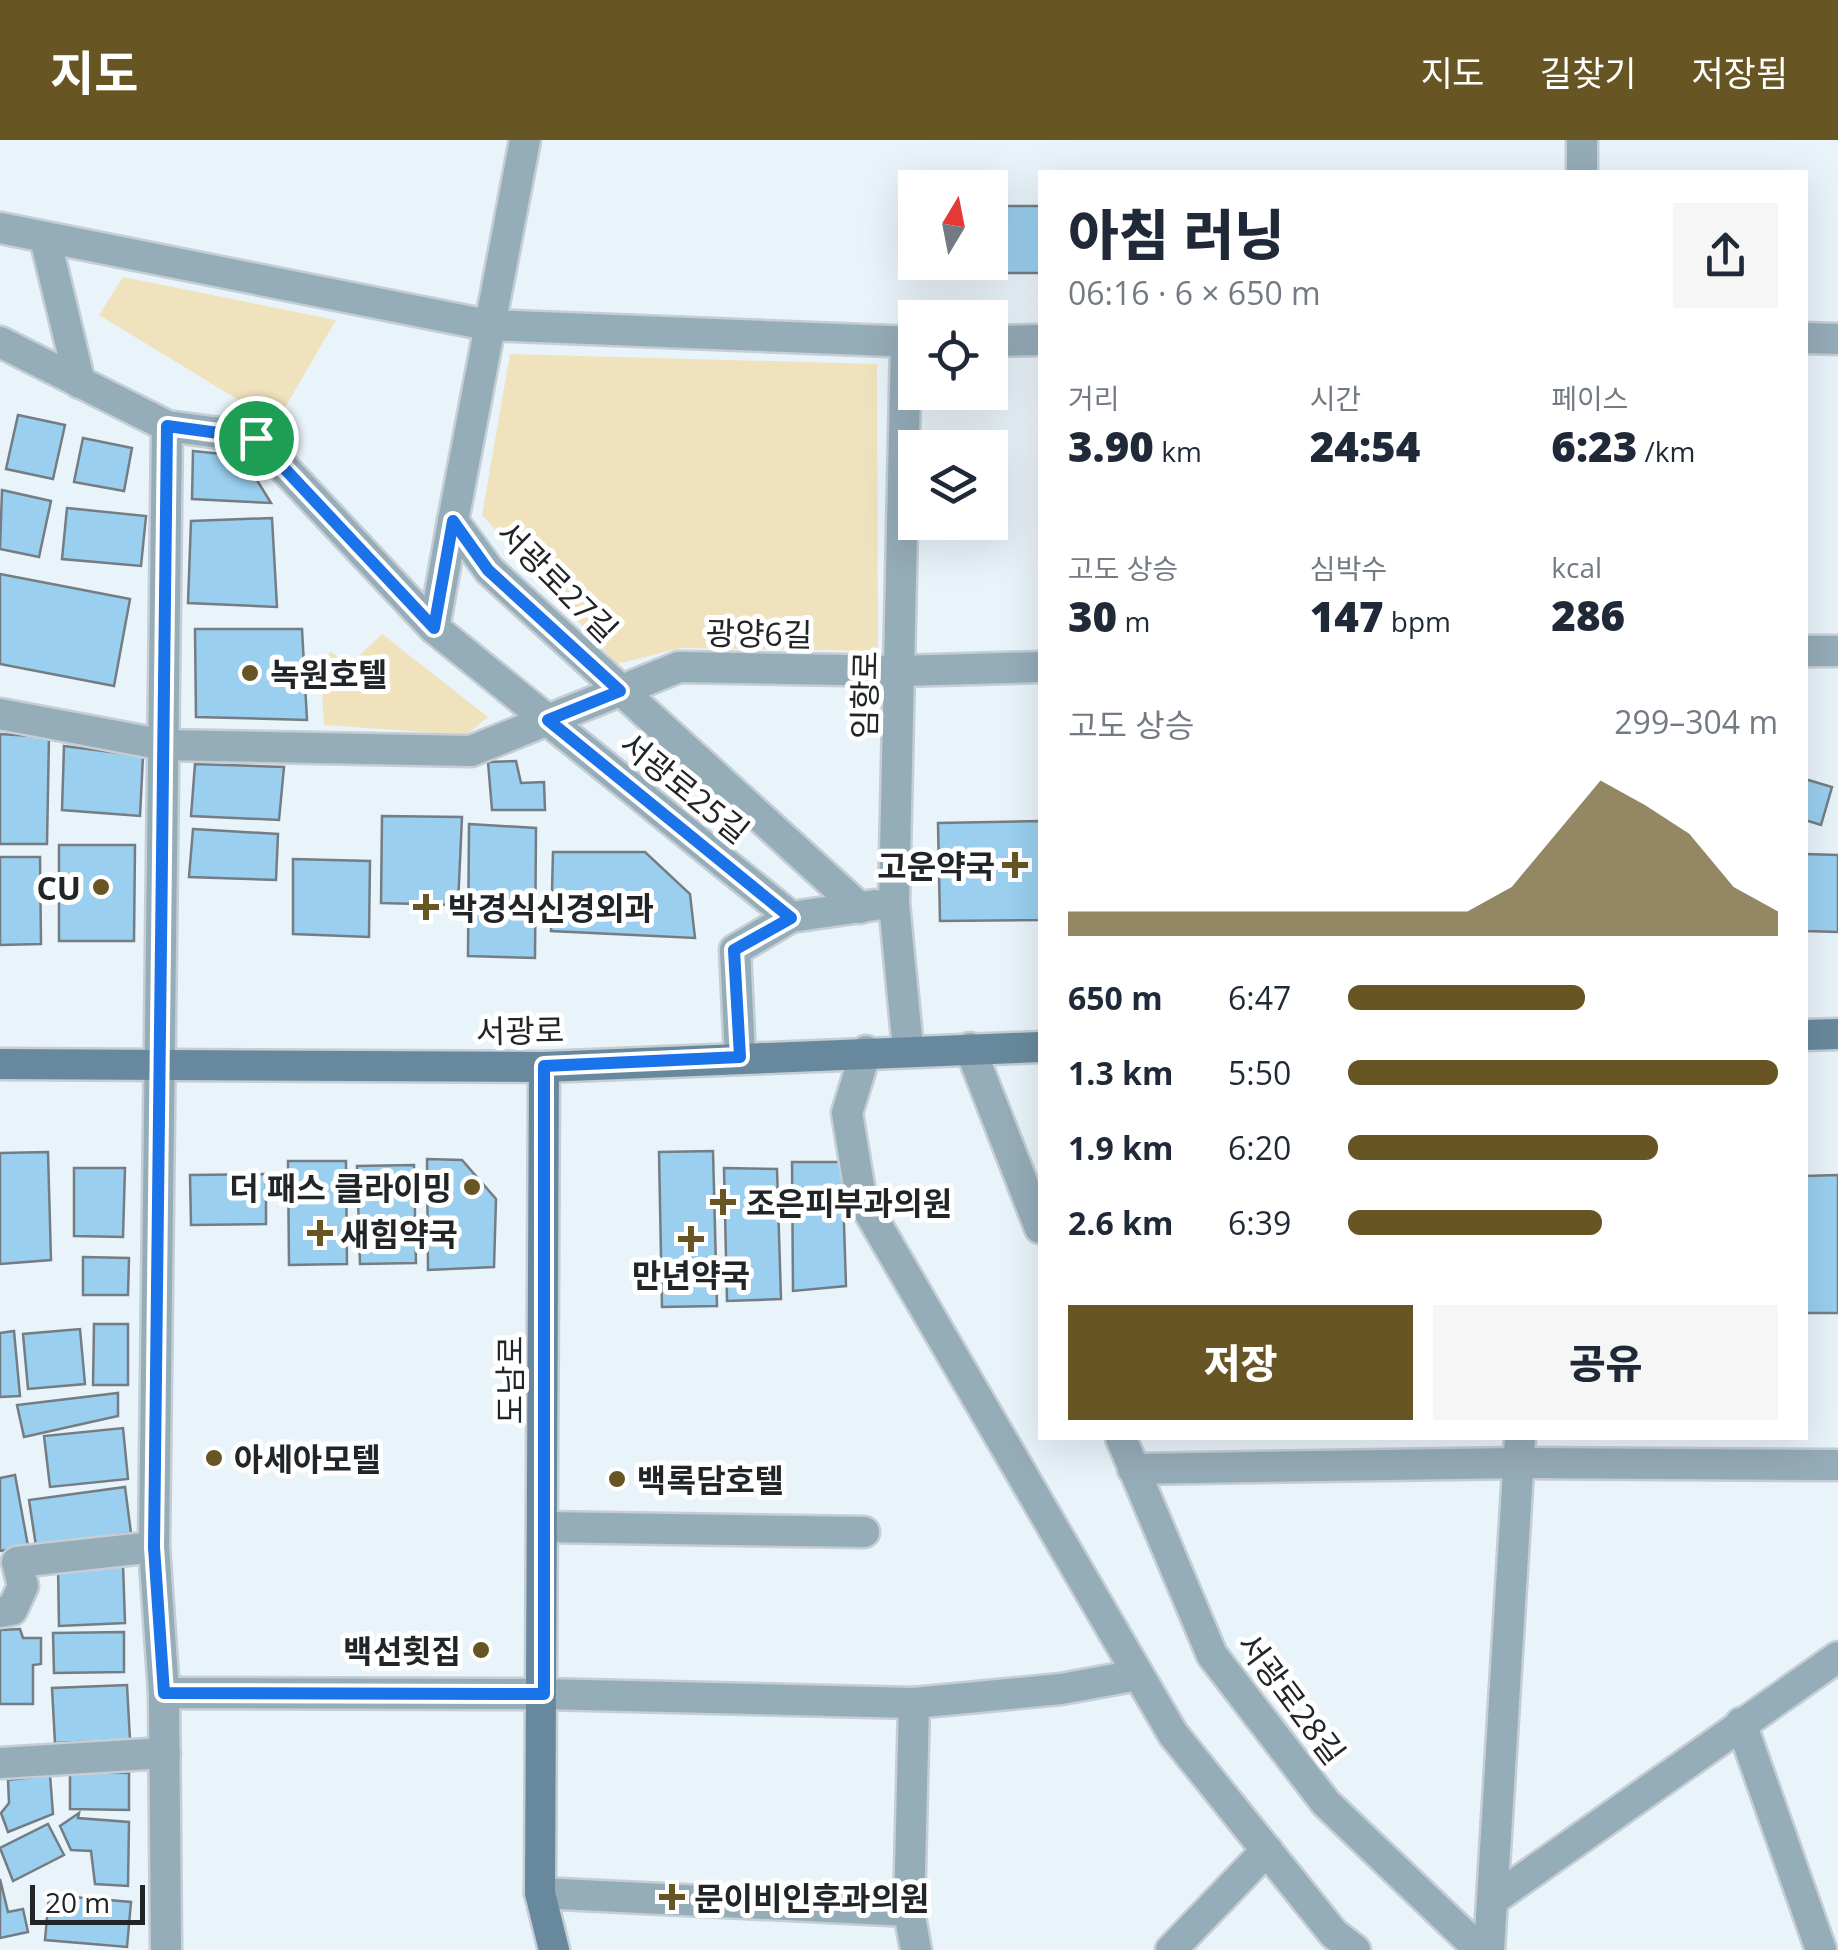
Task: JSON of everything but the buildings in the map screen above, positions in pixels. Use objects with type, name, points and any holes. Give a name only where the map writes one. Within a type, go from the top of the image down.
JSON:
[{"type":"main road","points":[[1808,1034],[1838,1034]]},
{"type":"main road","name":"서광로","points":[[0,1064],[544,1066],[908,1049],[1038,1047]]},
{"type":"main road","name":"도남로","points":[[544,1066],[544,1694],[540,1894],[554,1950]]},
{"type":"street","name":"서광로27길","points":[[525,140],[486,325],[453,521],[488,570],[860,908]]},
{"type":"street","points":[[1582,140],[1582,170]]},
{"type":"street","points":[[0,228],[486,325],[898,342]]},
{"type":"street","points":[[46,238],[80,383]]},
{"type":"street","points":[[1808,338],[1838,339]]},
{"type":"street","points":[[1008,341],[1038,340]]},
{"type":"street","name":"서광로25길","points":[[0,342],[167,426],[256,438],[434,628],[791,918]]},
{"type":"street","name":"임항로","points":[[908,410],[894,902],[908,1049]]},
{"type":"street","points":[[166,1950],[164,1693],[154,1547],[167,426]]},
{"type":"street","points":[[434,628],[453,521]]},
{"type":"street","points":[[1808,651],[1838,652]]},
{"type":"street","name":"광양6길","points":[[0,714],[164,745],[471,751],[678,667],[900,671],[1038,667]]},
{"type":"street","points":[[740,1057],[734,950],[791,918],[894,902]]},
{"type":"street","points":[[970,1048],[1038,1223]]},
{"type":"street","points":[[866,1051],[846,1113],[861,1198],[1174,1734],[1334,1934],[1354,1950]]},
{"type":"street","name":"서광로28길","points":[[1122,1440],[1212,1654],[1326,1803],[1480,1950]]},
{"type":"street","points":[[1490,1950],[1519,1450]]},
{"type":"street","points":[[1133,1470],[1519,1450],[1838,1465]]},
{"type":"street","points":[[544,1527],[864,1532]]},
{"type":"street","points":[[0,1612],[12,1610],[24,1586],[17,1562],[154,1547]]},
{"type":"street","points":[[1494,1899],[1838,1657]]},
{"type":"street","points":[[164,1693],[544,1694],[914,1703],[1061,1689],[1138,1674]]},
{"type":"street","points":[[914,1703],[909,1910],[916,1950]]},
{"type":"street","points":[[1741,1723],[1820,1950]]},
{"type":"street","points":[[0,1764],[165,1753]]},
{"type":"street","points":[[1171,1950],[1266,1850]]},
{"type":"street","points":[[540,1894],[909,1910]]},
{"type":"shaded area","points":[[123,277],[336,320],[276,423],[99,315]]},
{"type":"shaded area","points":[[510,354],[877,364],[878,651],[681,648],[617,664],[482,515]]},
{"type":"shaded area","points":[[382,634],[488,717],[466,735],[324,725],[320,662],[331,652],[350,665]]},
{"type":"place","name":"녹원호텔","points":[[250,673]]},
{"type":"place","name":"고운약국","points":[[1015,865]]},
{"type":"place","name":"CU","points":[[101,887]]},
{"type":"place","name":"박경식신경외과","points":[[426,907]]},
{"type":"place","name":"더 패스 클라이밍","points":[[472,1187]]},
{"type":"place","name":"조은피부과의원","points":[[723,1202]]},
{"type":"place","name":"새힘약국","points":[[320,1233]]},
{"type":"place","name":"만년약국","points":[[691,1239]]},
{"type":"place","name":"아세아모텔","points":[[214,1458]]},
{"type":"place","name":"백록담호텔","points":[[617,1479]]},
{"type":"place","name":"백선횟집","points":[[481,1650]]},
{"type":"place","name":"문이비인후과의원","points":[[672,1897]]},
{"type":"route","points":[[167,426],[256,438],[434,628],[453,521],[488,570],[620,691],[548,720],[791,918],[734,950],[740,1057],[544,1066],[544,1694],[164,1693],[154,1547],[167,426]]}]
